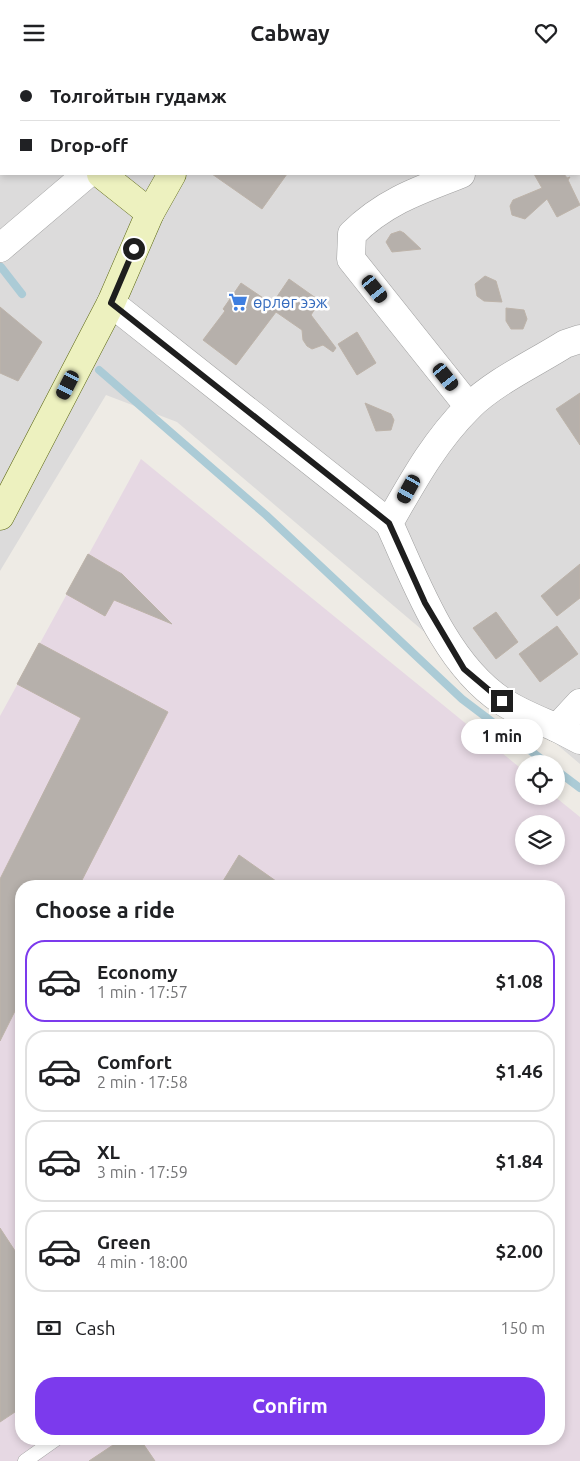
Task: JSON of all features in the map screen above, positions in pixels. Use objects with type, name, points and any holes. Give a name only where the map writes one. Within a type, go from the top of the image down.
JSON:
[{"type":"main road","points":[[102,175],[150,213]]},
{"type":"main road","points":[[0,516],[111,303],[150,213],[171,175]]},
{"type":"street","points":[[0,248],[86,175]]},
{"type":"street","points":[[458,175],[410,194],[370,215],[352,234],[351,259],[469,407]]},
{"type":"street","points":[[111,303],[389,523],[425,603],[464,669],[502,701],[568,734],[580,703]]},
{"type":"street","points":[[389,523],[428,454],[469,407],[484,394],[565,344],[580,339]]},
{"type":"lane","points":[[25,1461],[48,1445]]},
{"type":"shaded area","points":[[0,175],[580,175],[580,764],[177,422],[106,395],[0,571]]},
{"type":"shaded area","points":[[141,459],[515,764],[515,805],[565,805],[580,817],[580,1461],[0,1461],[0,716]]},
{"type":"building","points":[[213,175],[286,175],[262,209]]},
{"type":"building","points":[[535,175],[565,175],[567,178],[570,177],[568,180],[580,205],[557,217],[547,199],[525,219],[512,215],[510,206],[513,200],[542,188]]},
{"type":"building","points":[[400,231],[421,249],[392,252],[386,242],[391,234]]},
{"type":"building","points":[[485,276],[496,281],[502,302],[484,301],[477,296],[475,284]]},
{"type":"building","points":[[289,279],[320,301],[311,315],[336,348],[333,352],[323,345],[312,349],[307,346],[303,340],[302,330],[276,312],[236,365],[203,340],[225,311],[223,309],[241,283],[272,304]]},
{"type":"building","points":[[0,307],[42,342],[18,381],[0,373]]},
{"type":"building","points":[[506,308],[524,310],[527,319],[523,329],[511,329],[506,321]]},
{"type":"building","points":[[357,332],[376,363],[357,375],[338,344]]},
{"type":"building","points":[[580,393],[580,445],[556,409]]},
{"type":"building","points":[[365,403],[391,414],[394,420],[391,430],[376,431]]},
{"type":"building","points":[[88,554],[122,574],[172,624],[114,600],[105,616],[66,594]]},
{"type":"building","points":[[580,564],[580,598],[557,616],[541,596]]},
{"type":"building","points":[[496,612],[518,642],[496,659],[473,628]]},
{"type":"building","points":[[557,626],[578,654],[540,682],[519,654]]},
{"type":"building","points":[[39,643],[168,712],[82,880],[15,880],[15,1011],[0,1041],[0,879],[81,718],[17,684]]},
{"type":"building","points":[[239,855],[274,880],[224,880]]},
{"type":"building","points":[[0,1228],[15,1251],[15,1412],[0,1422]]},
{"type":"building","points":[[113,1445],[144,1445],[155,1461],[89,1461]]},
{"type":"waterway","points":[[1,267],[22,294]]},
{"type":"waterway","points":[[99,370],[266,515],[462,699],[536,755]]},
{"type":"waterway","points":[[565,777],[580,788]]},
{"type":"place","name":"өрлөг ээж","points":[[238,302]]},
{"type":"route","points":[[134,249],[111,303],[157,337],[389,523],[425,603],[464,669],[502,701]]}]
